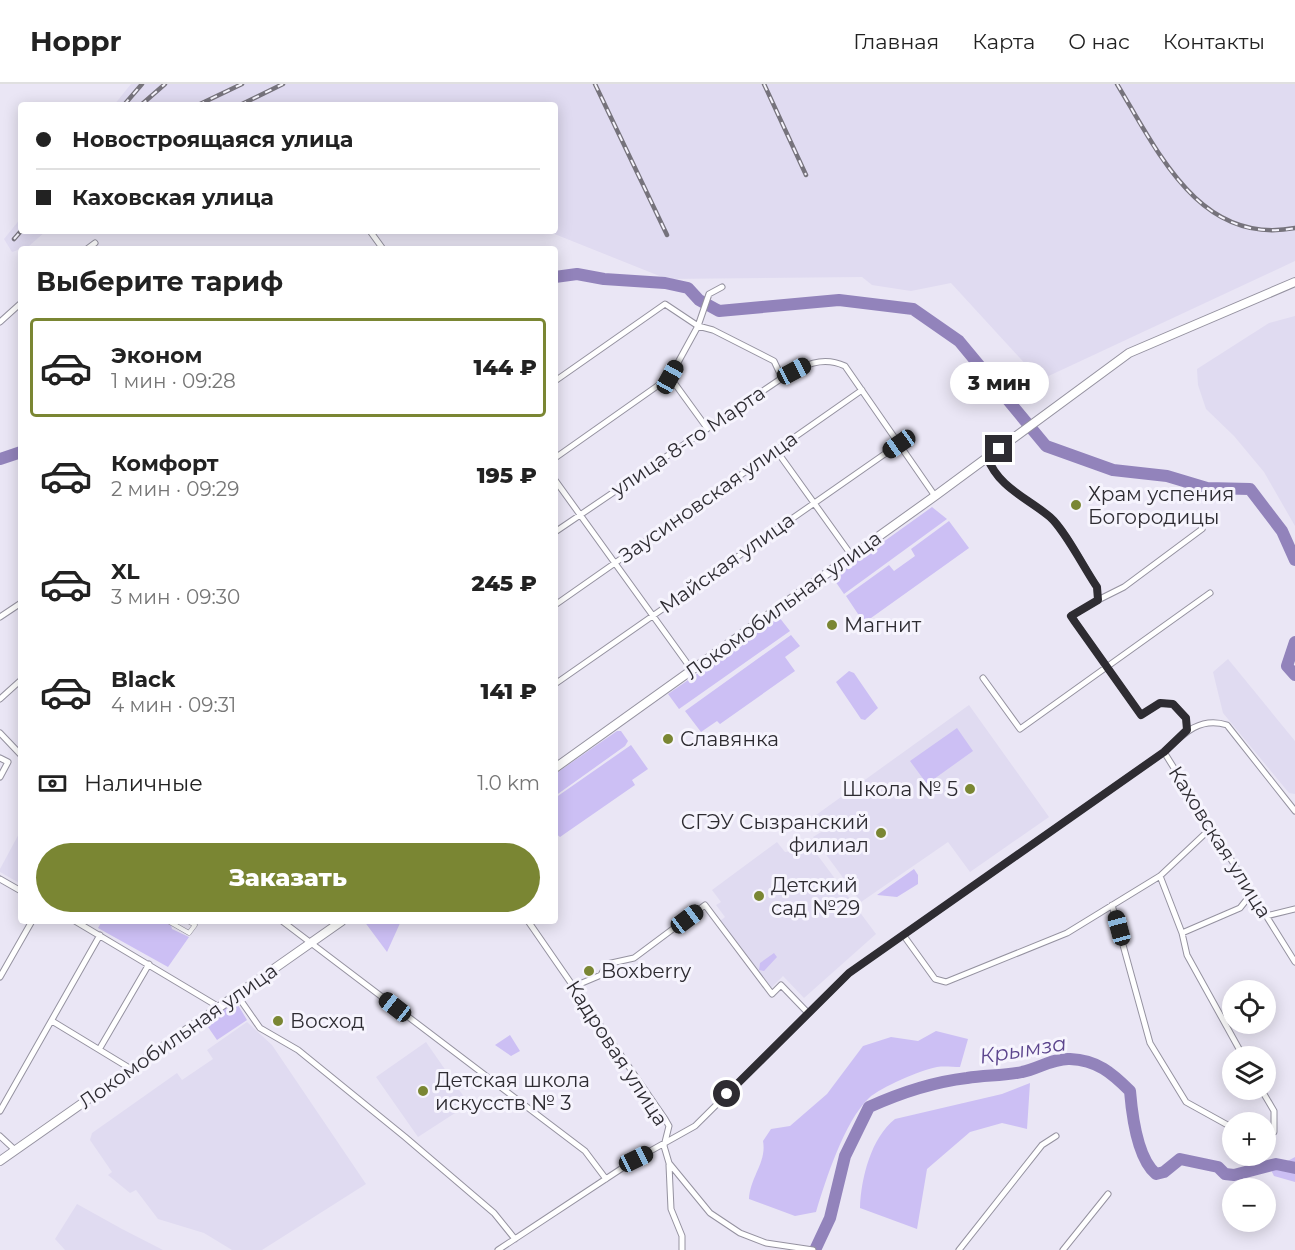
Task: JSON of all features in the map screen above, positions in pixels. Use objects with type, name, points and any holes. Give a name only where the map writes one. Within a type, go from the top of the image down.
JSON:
[{"type":"main road","name":"Локомобильная улица","points":[[558,766],[936,496],[1129,353],[1295,282]]},
{"type":"main road","name":"Локомобильная улица","points":[[0,1161],[338,924]]},
{"type":"street","points":[[91,246],[95,243]]},
{"type":"street","points":[[558,456],[670,377],[698,326],[709,294],[722,287]]},
{"type":"street","points":[[558,379],[665,304],[698,326],[713,330],[774,361],[782,378]]},
{"type":"street","points":[[0,322],[18,306]]},
{"type":"street","name":"улица 8-го Марта","points":[[558,530],[782,378],[805,365],[831,359],[845,366],[936,496]]},
{"type":"street","points":[[670,377],[706,428]]},
{"type":"street","name":"Заусиновская улица","points":[[558,603],[862,390]]},
{"type":"street","name":"Майская улица","points":[[558,682],[899,444]]},
{"type":"street","points":[[776,450],[852,556]]},
{"type":"street","points":[[987,457],[998,477],[1016,495],[1051,519],[1097,587],[1098,600]]},
{"type":"street","points":[[558,484],[692,670]]},
{"type":"street","points":[[1187,730],[1186,718],[1173,704],[1160,703],[1141,715],[1071,616],[1124,587],[1202,529]]},
{"type":"street","points":[[982,678],[1020,729],[1210,593]]},
{"type":"street","points":[[0,617],[18,605]]},
{"type":"street","points":[[0,699],[18,683]]},
{"type":"street","points":[[498,1250],[636,1159],[664,1146],[695,1126],[849,973],[904,936],[1066,818],[1164,752],[1187,730],[1214,721],[1227,725],[1295,812]]},
{"type":"street","points":[[0,733],[18,752]]},
{"type":"street","name":"Каховская улица","points":[[1164,752],[1295,962]]},
{"type":"street","points":[[0,758],[8,762],[0,777]]},
{"type":"street","points":[[904,936],[935,979],[946,982],[1067,933],[1160,876],[1211,828]]},
{"type":"street","points":[[1160,876],[1182,933],[1187,955],[1237,1046]]},
{"type":"street","points":[[0,879],[18,889]]},
{"type":"street","points":[[1182,933],[1240,908],[1252,893]]},
{"type":"street","points":[[576,990],[582,982],[601,975],[607,964],[634,958],[705,905],[772,994],[781,985],[808,1013]]},
{"type":"street","points":[[1112,905],[1150,1042],[1186,1102],[1222,1122]]},
{"type":"street","points":[[1266,916],[1295,909]]},
{"type":"street","points":[[0,977],[30,924]]},
{"type":"street","points":[[80,924],[219,1007]]},
{"type":"street","points":[[174,924],[189,933],[195,925],[193,924]]},
{"type":"street","points":[[286,924],[585,1151],[606,1179]]},
{"type":"street","name":"Кадровая улица","points":[[530,924],[669,1126],[664,1146],[669,1163],[710,1213],[740,1233],[766,1243],[813,1250]]},
{"type":"street","points":[[0,1112],[100,935]]},
{"type":"street","points":[[100,1048],[148,964]]},
{"type":"street","points":[[237,995],[260,1028],[298,1050],[405,1137],[494,1213],[515,1239]]},
{"type":"street","points":[[52,1021],[100,1048],[131,1069]]},
{"type":"street","points":[[0,1136],[15,1150]]},
{"type":"street","points":[[959,1250],[1042,1145],[1056,1136]]},
{"type":"street","points":[[669,1163],[671,1209],[682,1236],[682,1250]]},
{"type":"street","points":[[1063,1250],[1108,1194]]},
{"type":"shaded area","points":[[131,84],[1295,84],[1295,261],[1040,380],[951,283],[911,291],[872,285],[862,277],[667,279],[554,234],[558,234],[558,102],[116,102]]},
{"type":"shaded area","points":[[18,222],[18,234],[43,234],[29,246],[18,246],[18,250],[12,252],[4,239]]},
{"type":"shaded area","points":[[1295,316],[1295,526],[1264,472],[1234,436],[1206,409],[1198,385],[1197,369],[1269,323]]},
{"type":"shaded area","points":[[932,507],[947,519],[844,594],[833,578]]},
{"type":"shaded area","points":[[949,521],[969,548],[864,623],[846,596],[889,565],[894,571],[915,556],[911,549]]},
{"type":"shaded area","points":[[779,617],[790,631],[679,709],[668,694]]},
{"type":"shaded area","points":[[791,635],[800,646],[785,657],[795,671],[720,724],[717,721],[701,732],[685,711]]},
{"type":"shaded area","points":[[1228,659],[1295,741],[1295,794],[1289,793],[1223,713],[1213,672]]},
{"type":"shaded area","points":[[849,671],[854,673],[878,708],[865,720],[861,719],[836,682]]},
{"type":"shaded area","points":[[969,705],[1049,817],[970,872],[948,842],[861,902],[813,837],[826,829],[816,815]]},
{"type":"shaded area","points":[[957,728],[973,751],[927,784],[910,761]]},
{"type":"shaded area","points":[[617,731],[621,731],[628,741],[625,746],[558,794],[558,772]]},
{"type":"shaded area","points":[[631,745],[648,769],[632,780],[635,785],[560,837],[558,835],[558,796]]},
{"type":"shaded area","points":[[18,836],[18,882],[0,872]]},
{"type":"shaded area","points":[[777,842],[785,852],[813,849],[876,934],[804,998],[783,976],[771,988],[720,921],[725,917],[716,905],[721,902],[712,890]]},
{"type":"shaded area","points":[[914,869],[918,875],[918,884],[897,897],[877,895]]},
{"type":"shaded area","points":[[100,924],[169,924],[172,929],[189,937],[168,967],[98,928]]},
{"type":"shaded area","points":[[366,924],[400,924],[387,952]]},
{"type":"shaded area","points":[[774,953],[777,957],[764,971],[759,970],[760,963]]},
{"type":"shaded area","points":[[235,1000],[247,1020],[217,1040],[208,1027],[209,1018]]},
{"type":"shaded area","points":[[247,1022],[272,1045],[366,1184],[262,1250],[232,1250],[204,1233],[158,1219],[136,1190],[130,1193],[108,1175],[112,1172],[90,1140],[92,1133],[177,1073],[182,1080],[213,1059],[207,1050]]},
{"type":"shaded area","points":[[936,1031],[968,1039],[960,1067],[937,1067],[921,1072],[892,1084],[869,1098],[860,1108],[844,1136],[816,1212],[795,1216],[749,1199],[763,1156],[763,1141],[771,1129],[790,1126],[827,1094],[863,1046],[891,1037],[918,1041]]},
{"type":"shaded area","points":[[510,1035],[520,1051],[511,1056],[495,1045]]},
{"type":"shaded area","name":"Детская школа искусств № 3","points":[[426,1042],[469,1104],[418,1137],[376,1077]]},
{"type":"shaded area","points":[[1030,1083],[1027,1129],[1002,1123],[970,1132],[927,1169],[917,1229],[860,1208],[869,1159],[880,1137],[895,1119],[1002,1094]]},
{"type":"shaded area","points":[[1295,1157],[1295,1182],[1274,1176],[1271,1170]]},
{"type":"shaded area","points":[[77,1204],[163,1250],[65,1250],[55,1239]]},
{"type":"waterway","points":[[558,277],[577,274],[604,279],[665,283],[688,288],[699,300],[719,311],[839,300],[913,309],[959,341],[1046,446],[1113,470],[1167,476],[1207,488],[1250,489],[1282,531],[1295,560]]},
{"type":"waterway","points":[[0,459],[18,453]]},
{"type":"waterway","points":[[1295,642],[1287,666],[1295,675]]},
{"type":"waterway","name":"Крымза","points":[[815,1250],[830,1218],[845,1156],[869,1107],[929,1085],[1028,1071],[1058,1060],[1080,1060],[1096,1065],[1110,1073],[1130,1091],[1134,1124],[1140,1147],[1144,1158],[1156,1174],[1164,1172],[1180,1159],[1218,1167],[1225,1174],[1234,1175],[1276,1164],[1295,1168]]},
{"type":"railway","points":[[127,102],[142,84]]},
{"type":"railway","points":[[144,102],[165,84]]},
{"type":"railway","points":[[204,102],[242,84]]},
{"type":"railway","points":[[246,102],[283,84]]},
{"type":"railway","points":[[595,84],[667,235]]},
{"type":"railway","points":[[764,84],[806,175]]},
{"type":"railway","points":[[1117,84],[1166,164],[1186,188],[1208,208],[1233,223],[1262,230],[1295,228]]},
{"type":"railway","points":[[14,239],[18,234]]},
{"type":"place","name":"Храм успения Богородицы","points":[[1076,505]]},
{"type":"place","name":"Магнит","points":[[832,625]]},
{"type":"place","name":"Славянка","points":[[668,739]]},
{"type":"place","name":"Школа № 5","points":[[970,789]]},
{"type":"place","name":"СГЭУ Сызранский филиал","points":[[881,833]]},
{"type":"place","name":"Детский сад №29","points":[[759,896]]},
{"type":"place","name":"Boxberry","points":[[589,971]]},
{"type":"place","name":"Восход","points":[[278,1021]]},
{"type":"place","name":"Детская школа искусств № 3","points":[[423,1091]]},
{"type":"route","points":[[727,1094],[849,973],[904,936],[1066,818],[1164,752],[1187,730],[1186,718],[1173,704],[1160,703],[1141,715],[1075,622],[1071,616],[1098,600],[1097,587],[1051,519],[1016,495],[993,473],[987,457],[999,449]]}]
